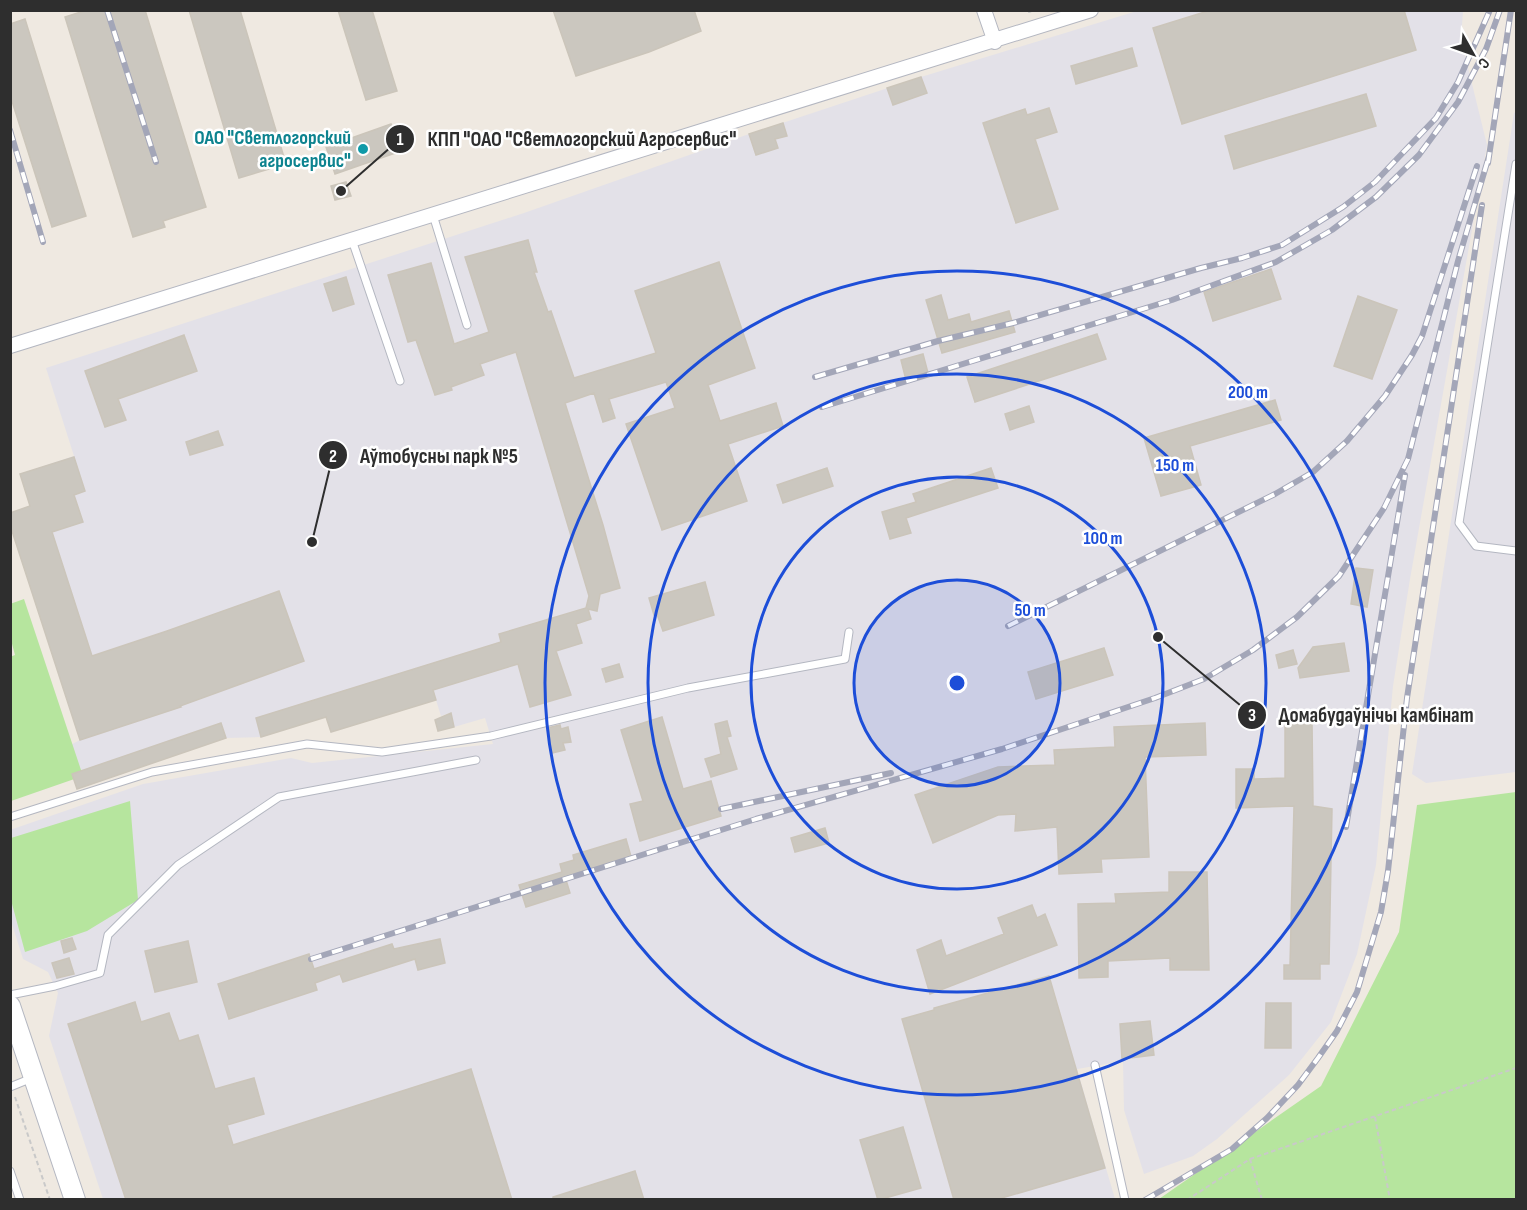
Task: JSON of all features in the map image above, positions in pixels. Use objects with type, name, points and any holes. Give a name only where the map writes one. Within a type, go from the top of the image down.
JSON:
[{"type":"main road","points":[[10,1006],[75,1200]]},
{"type":"street","points":[[984,10],[994,42]]},
{"type":"street","points":[[10,346],[1091,10]]},
{"type":"lane","points":[[1516,164],[1459,523],[1476,546],[1516,551]]},
{"type":"lane","points":[[433,215],[467,326]]},
{"type":"lane","points":[[352,240],[400,381]]},
{"type":"lane","points":[[10,817],[152,772],[307,744],[382,752],[491,736],[688,688],[845,658],[849,632]]},
{"type":"lane","points":[[10,995],[55,986],[100,973],[108,935],[178,866],[279,797],[476,760]]},
{"type":"lane","points":[[1095,1065],[1125,1200]]},
{"type":"lane","points":[[11,1087],[34,1077]]},
{"type":"lane","points":[[10,1171],[20,1200]]},
{"type":"path","points":[[1028,10],[1029,12],[1035,10]]},
{"type":"path","points":[[1187,1200],[1250,1159],[1516,1068]]},
{"type":"path","points":[[11,1087],[50,1200]]},
{"type":"path","points":[[1374,1116],[1390,1200]]},
{"type":"path","points":[[1250,1159],[1262,1200]]},
{"type":"shaded area","points":[[1137,11],[1463,11],[1461,39],[1487,145],[1393,686],[1376,865],[1357,954],[1331,1022],[1289,1075],[1217,1139],[1193,1156],[1144,1174],[1124,1110],[1123,1061],[1077,1069],[1115,1199],[103,1199],[49,1036],[58,993],[48,972],[23,959],[11,921],[10,830],[143,784],[291,758],[312,763],[493,744],[485,718],[454,727],[450,713],[441,716],[436,700],[331,732],[326,717],[261,737],[226,738],[77,789],[61,750],[80,740],[11,525],[11,513],[30,506],[20,474],[74,456],[46,368],[524,213],[749,134],[921,77]],"holes":[[[551,311],[580,397],[536,316]]]},
{"type":"shaded area","points":[[1516,112],[1516,772],[1426,783],[1412,774],[1514,113]]},
{"type":"green space","points":[[24,599],[83,776],[11,801],[10,657],[15,655],[11,640],[10,604]]},
{"type":"green space","points":[[1516,792],[1516,1199],[1159,1199],[1321,1086],[1399,932],[1417,805]]},
{"type":"green space","points":[[130,801],[138,900],[87,931],[25,952],[11,900],[11,838]]},
{"type":"building","points":[[87,10],[145,10],[206,207],[163,221],[165,227],[133,237],[65,17]]},
{"type":"building","points":[[189,10],[240,10],[286,164],[239,178]]},
{"type":"building","points":[[338,10],[372,10],[397,91],[366,100]]},
{"type":"building","points":[[553,10],[694,10],[701,31],[649,52],[576,76]]},
{"type":"building","points":[[1211,10],[1404,10],[1416,50],[1182,124],[1153,28]]},
{"type":"building","points":[[25,19],[86,216],[52,227],[10,95],[10,24]]},
{"type":"building","points":[[1132,48],[1137,66],[1076,84],[1071,66]]},
{"type":"building","points":[[921,77],[927,93],[893,105],[887,88]]},
{"type":"building","points":[[1366,94],[1376,126],[1234,169],[1225,136]]},
{"type":"building","points":[[1049,108],[1057,132],[1035,139],[1058,209],[1016,223],[983,123],[1025,109],[1027,115]]},
{"type":"building","points":[[783,123],[787,136],[775,139],[778,148],[756,155],[749,134]]},
{"type":"building","name":"ОАО \"Светлогорский агросервис\"","points":[[391,124],[401,151],[335,174],[326,147]]},
{"type":"building","points":[[346,182],[351,196],[335,200],[331,186]]},
{"type":"building","points":[[528,240],[537,272],[534,272],[548,312],[551,311],[574,378],[656,353],[635,291],[719,262],[755,368],[708,385],[720,421],[776,403],[783,426],[728,444],[747,501],[662,530],[626,424],[675,408],[666,382],[609,399],[615,418],[603,422],[594,393],[565,403],[620,588],[600,594],[597,611],[588,609],[591,619],[576,624],[582,643],[556,651],[571,695],[530,707],[518,664],[433,690],[436,700],[331,732],[326,717],[261,737],[256,718],[501,642],[499,634],[586,608],[589,596],[516,352],[480,364],[484,375],[435,395],[416,340],[408,342],[388,275],[431,263],[454,344],[489,332],[465,257]]},
{"type":"building","points":[[1271,269],[1281,299],[1213,321],[1204,292]]},
{"type":"building","points":[[346,277],[354,304],[333,311],[324,284]]},
{"type":"building","points":[[941,295],[948,320],[969,314],[971,322],[1009,311],[1015,332],[942,353],[926,300]]},
{"type":"building","points":[[1358,296],[1397,310],[1372,379],[1334,366]]},
{"type":"building","points":[[1097,334],[1106,359],[975,402],[967,377]]},
{"type":"building","points":[[184,335],[197,371],[118,399],[126,420],[105,427],[85,371]]},
{"type":"building","points":[[923,354],[928,373],[906,380],[901,360]]},
{"type":"building","points":[[1275,400],[1281,420],[1190,446],[1201,485],[1161,496],[1144,438]]},
{"type":"building","points":[[1029,406],[1034,422],[1010,430],[1005,414]]},
{"type":"building","points":[[218,431],[223,445],[190,455],[186,442]]},
{"type":"building","points":[[74,457],[85,491],[74,495],[83,522],[52,532],[92,656],[279,591],[304,661],[181,707],[80,740],[10,525],[10,513],[30,506],[20,474]]},
{"type":"building","points":[[827,468],[833,486],[783,503],[777,485]]},
{"type":"building","points":[[991,468],[998,488],[906,518],[911,533],[890,539],[882,512],[916,502],[913,494]]},
{"type":"building","points":[[1356,568],[1373,570],[1367,607],[1351,604]]},
{"type":"building","points":[[705,582],[714,615],[663,631],[657,614],[654,615],[649,598]]},
{"type":"building","points":[[1344,643],[1349,671],[1300,678],[1298,668],[1313,647]]},
{"type":"building","points":[[1104,648],[1113,675],[1036,699],[1028,672]]},
{"type":"building","points":[[1293,650],[1297,664],[1279,668],[1276,655]]},
{"type":"building","points":[[619,664],[623,677],[606,682],[602,669]]},
{"type":"building","points":[[451,713],[454,727],[438,731],[435,720]]},
{"type":"building","points":[[662,717],[683,789],[711,781],[721,816],[640,841],[630,804],[643,801],[621,730]]},
{"type":"building","points":[[1285,720],[1312,720],[1313,806],[1332,809],[1329,964],[1320,964],[1320,979],[1284,979],[1284,965],[1290,965],[1294,806],[1236,808],[1236,769],[1254,769],[1254,779],[1285,778]]},
{"type":"building","points":[[727,721],[731,736],[727,737],[737,769],[711,777],[705,759],[721,754],[715,724]]},
{"type":"building","points":[[221,723],[226,738],[77,789],[72,774]]},
{"type":"building","points":[[1205,723],[1206,755],[1145,757],[1149,857],[1101,859],[1102,872],[1059,874],[1057,827],[1015,831],[1016,814],[998,815],[933,843],[915,795],[998,767],[1055,765],[1054,750],[1115,747],[1114,727]]},
{"type":"building","points":[[560,725],[561,729],[568,727],[571,742],[563,743],[565,750],[552,753],[547,728]]},
{"type":"building","points":[[825,828],[829,843],[795,852],[791,838]]},
{"type":"building","points":[[626,839],[632,860],[566,880],[570,893],[526,907],[519,885],[562,872],[560,864],[574,860],[573,855]]},
{"type":"building","points":[[1169,872],[1207,872],[1209,970],[1170,970],[1170,958],[1108,961],[1108,977],[1079,978],[1078,904],[1116,903],[1115,894],[1169,892]]},
{"type":"building","points":[[1032,905],[1037,918],[1045,914],[1057,945],[930,994],[917,950],[941,940],[946,956],[1004,934],[998,918]]},
{"type":"building","points":[[72,938],[76,949],[64,953],[61,941]]},
{"type":"building","points":[[440,939],[445,963],[418,970],[415,959],[343,982],[340,974],[315,983],[317,990],[229,1019],[218,984],[309,954],[314,969],[392,944],[394,949]]},
{"type":"building","points":[[188,941],[197,982],[155,992],[145,951]]},
{"type":"building","points":[[69,958],[74,974],[57,978],[52,963]]},
{"type":"building","points":[[1049,976],[1105,1168],[995,1200],[954,1200],[902,1019]]},
{"type":"building","points":[[135,1002],[141,1022],[169,1013],[179,1041],[198,1035],[215,1089],[254,1078],[264,1114],[227,1125],[233,1145],[471,1069],[512,1200],[126,1200],[68,1024]]},
{"type":"building","points":[[1266,1003],[1291,1003],[1291,1048],[1265,1048]]},
{"type":"building","points":[[1150,1021],[1154,1055],[1122,1059],[1120,1024]]},
{"type":"building","points":[[903,1127],[921,1188],[878,1200],[860,1140]]},
{"type":"building","points":[[635,1171],[644,1200],[553,1200],[553,1197]]},
{"type":"railway","points":[[107,10],[156,162]]},
{"type":"railway","points":[[815,377],[938,341],[1013,323],[1282,245],[1343,207],[1375,182],[1436,118],[1458,82],[1490,10]]},
{"type":"railway","points":[[822,407],[1172,300],[1276,262],[1332,230],[1376,197],[1419,155],[1458,102],[1486,49],[1500,10]]},
{"type":"railway","points":[[1488,163],[1511,10]]},
{"type":"railway","points":[[10,130],[43,242]]},
{"type":"railway","points":[[311,959],[756,819],[1002,749],[1155,698],[1204,679],[1253,650],[1297,617],[1339,576],[1384,508],[1408,459],[1458,261],[1489,156]]},
{"type":"railway","points":[[1008,626],[1275,494],[1313,472],[1347,441],[1385,396],[1422,336],[1477,166]]},
{"type":"railway","points":[[1145,1200],[1232,1149],[1267,1118],[1298,1085],[1318,1058],[1337,1031],[1357,992],[1381,912],[1388,871],[1407,698],[1482,205]]},
{"type":"railway","points":[[1346,827],[1405,475]]},
{"type":"railway","points":[[721,809],[891,773]]},
{"type":"place","name":"ОАО \"Светлогорский агросервис\"","points":[[363,149]]},
{"type":"place","name":"КПП \"ОАО \"Светлогорский Агросервис\"","points":[[341,191]]},
{"type":"place","name":"Аўтобусны парк №5","points":[[312,542]]},
{"type":"place","name":"Домабудаўнічы камбінат","points":[[1158,637]]}]
